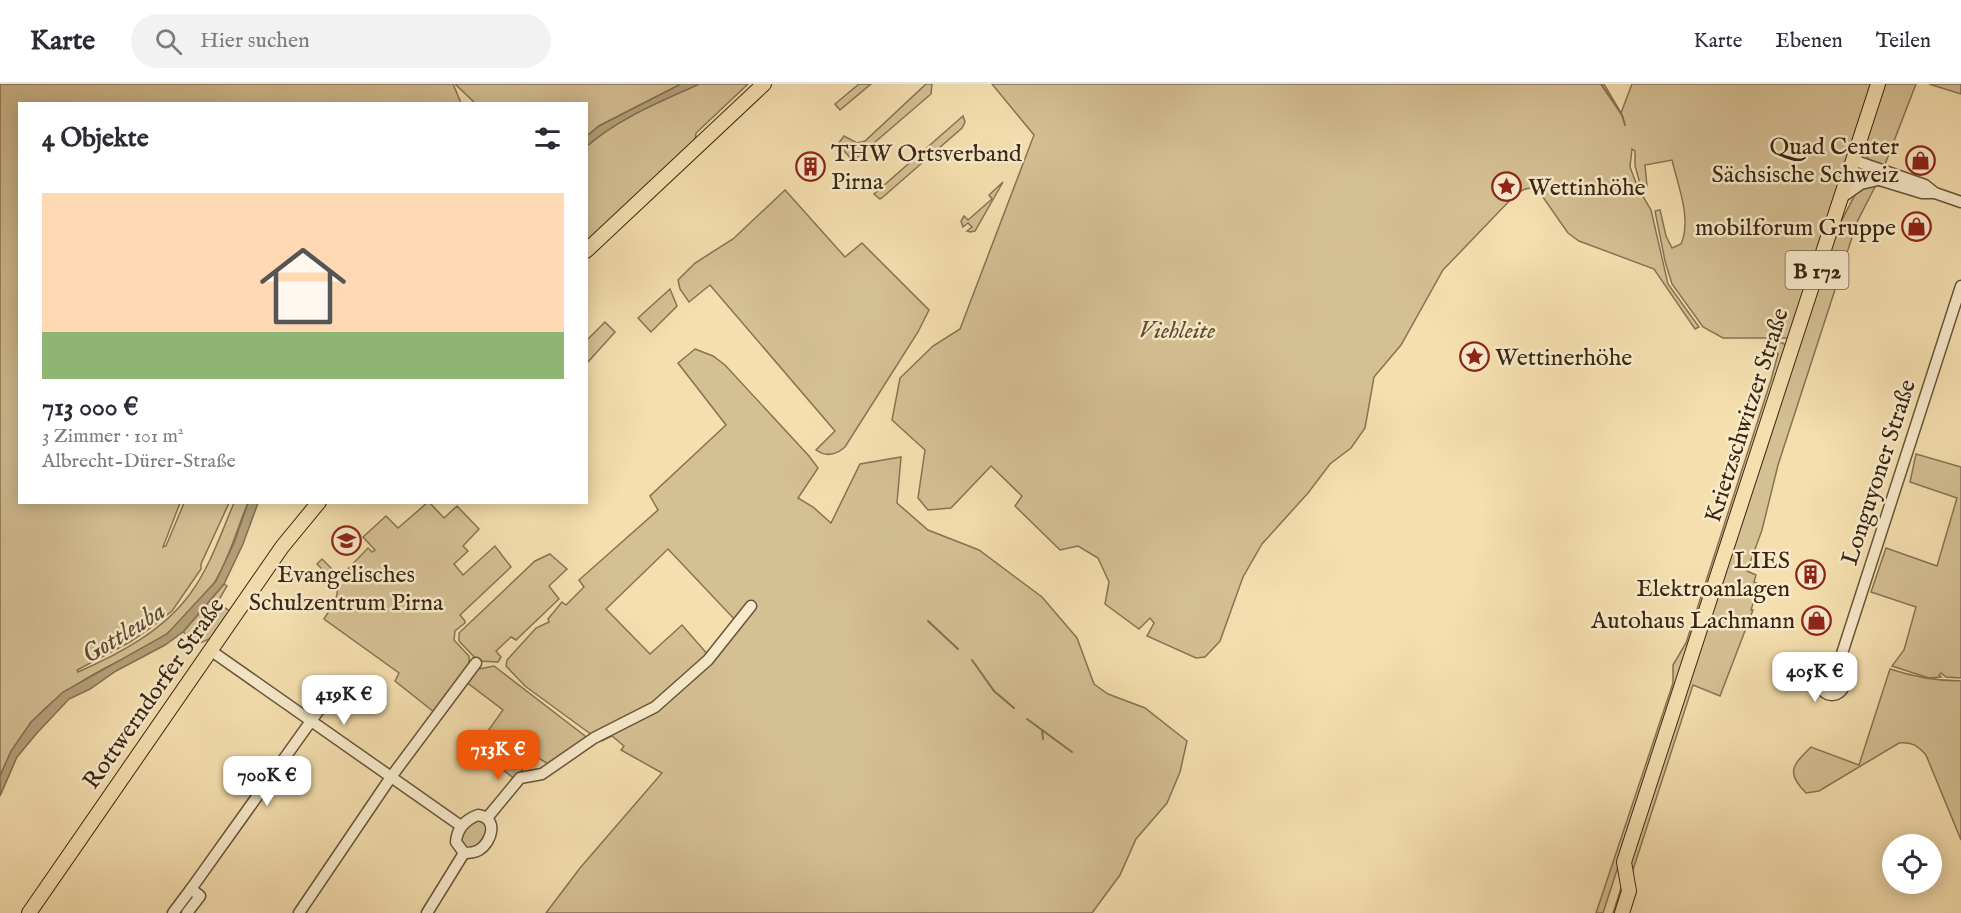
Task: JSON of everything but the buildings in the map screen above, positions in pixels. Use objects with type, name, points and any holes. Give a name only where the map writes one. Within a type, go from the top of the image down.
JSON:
[{"type":"main road","points":[[588,249],[764,84]]},
{"type":"main road","name":"Krietzschwitzer Straße","points":[[1622,913],[1629,891],[1624,862],[1878,84]]},
{"type":"main road","name":"Rottwerndorfer Straße","points":[[29,913],[282,547],[317,504]]},
{"type":"street","points":[[1851,165],[1882,180],[1961,202]]},
{"type":"street","points":[[1851,165],[1925,185],[1935,193]]},
{"type":"street","points":[[1841,198],[1861,184],[1882,180]]},
{"type":"street","name":"Longuyoner Straße","points":[[1836,672],[1961,286]]},
{"type":"street","points":[[487,818],[520,778],[542,774],[594,738],[655,707],[708,660],[751,606]]},
{"type":"street","points":[[210,650],[461,826]]},
{"type":"street","points":[[299,913],[391,777],[476,663]]},
{"type":"street","points":[[173,913],[336,686]]},
{"type":"street","points":[[474,817],[487,818],[491,832],[486,843],[477,851],[464,853],[456,842],[461,826],[474,817]]},
{"type":"street","points":[[428,913],[464,853]]},
{"type":"street","points":[[187,913],[200,896],[191,889]]},
{"type":"green space","points":[[0,84],[453,84],[461,102],[18,102],[18,504],[180,504],[163,547],[166,546],[184,504],[229,504],[201,564],[201,569],[172,611],[130,642],[77,670],[78,672],[139,640],[167,619],[190,594],[203,573],[234,504],[248,504],[222,569],[208,592],[195,607],[155,642],[72,687],[57,698],[31,723],[20,738],[0,776]]},
{"type":"green space","points":[[455,84],[681,84],[599,126],[588,135],[588,102],[474,102]]},
{"type":"green space","points":[[699,84],[748,84],[696,133],[695,142],[588,243],[588,145],[626,119]]},
{"type":"green space","points":[[859,84],[871,84],[840,110],[835,104]]},
{"type":"green space","points":[[926,84],[932,84],[931,94],[853,161],[838,144],[844,136],[857,143],[865,141]]},
{"type":"green space","name":"Viehleite","points":[[992,84],[1604,84],[1621,113],[1632,84],[1872,84],[1791,336],[1788,338],[1723,338],[1703,327],[1672,284],[1655,211],[1660,210],[1666,236],[1672,248],[1681,244],[1685,213],[1672,160],[1645,165],[1647,186],[1641,187],[1635,166],[1635,151],[1632,149],[1630,167],[1638,188],[1651,210],[1668,284],[1699,327],[1695,329],[1654,269],[1579,241],[1568,233],[1538,190],[1526,189],[1515,195],[1443,270],[1401,345],[1374,377],[1365,428],[1351,448],[1330,464],[1308,493],[1262,544],[1243,577],[1220,641],[1205,657],[1196,658],[1147,636],[1154,623],[1150,618],[1139,629],[1105,604],[1109,582],[1098,558],[1078,546],[1060,550],[1015,506],[1022,496],[991,466],[951,508],[928,510],[918,498],[925,450],[892,420],[900,378],[933,346],[960,329],[1034,135]]},
{"type":"green space","points":[[1884,84],[1916,84],[1884,167],[1868,159],[1864,148]]},
{"type":"green space","points":[[1929,84],[1961,84],[1961,94]]},
{"type":"green space","points":[[963,116],[965,122],[962,128],[883,197],[880,199],[874,194]]},
{"type":"green space","points":[[1003,182],[975,231],[967,231],[972,227],[968,223],[963,227],[961,221],[964,216],[968,220],[992,199],[989,195]]},
{"type":"green space","points":[[1877,183],[1857,222],[1778,465],[1762,530],[1747,571],[1756,575],[1754,582],[1759,584],[1751,610],[1753,610],[1720,696],[1693,685],[1619,913],[1613,913],[1833,237],[1856,193],[1864,187]]},
{"type":"green space","points":[[785,190],[845,257],[862,243],[929,310],[918,332],[845,447],[831,454],[823,454],[816,450],[835,431],[710,285],[689,302],[680,289],[678,280],[695,263],[733,239]]},
{"type":"green space","points":[[670,289],[677,306],[651,332],[638,318]]},
{"type":"green space","points":[[605,322],[615,332],[588,362],[588,339]]},
{"type":"green space","points":[[1766,342],[1783,343],[1787,347],[1603,913],[1596,913],[1673,683],[1673,665],[1686,643],[1771,380],[1778,354]]},
{"type":"green space","points":[[695,349],[713,356],[725,365],[818,468],[798,498],[813,507],[831,523],[860,464],[901,457],[897,503],[928,530],[979,550],[1042,597],[1077,638],[1094,684],[1108,694],[1145,708],[1187,741],[1180,772],[1167,803],[1136,839],[1120,875],[1092,913],[546,913],[580,868],[662,773],[621,750],[624,746],[612,736],[602,741],[599,739],[652,712],[681,690],[714,655],[755,604],[752,603],[736,621],[668,549],[606,609],[650,654],[682,625],[709,656],[654,705],[614,727],[592,735],[525,686],[506,666],[507,660],[536,628],[549,622],[548,619],[562,602],[566,605],[584,587],[579,580],[658,510],[650,496],[726,425],[678,363]]},
{"type":"green space","points":[[1916,454],[1961,467],[1961,678],[1946,677],[1941,673],[1939,675],[1941,677],[1929,678],[1892,666],[1904,650],[1916,607],[1871,592],[1886,548],[1937,566],[1957,498],[1910,482]]},
{"type":"green space","points":[[426,504],[431,504],[444,518],[457,506],[479,529],[463,546],[468,551],[454,564],[463,575],[495,546],[511,567],[460,615],[465,623],[455,631],[454,640],[469,656],[469,665],[434,712],[395,681],[399,673],[324,619],[335,601],[337,589],[317,564],[322,559],[340,577],[368,548],[372,552],[375,550],[363,537],[386,516],[398,528]]},
{"type":"green space","points":[[550,554],[567,569],[549,586],[559,599],[516,640],[511,637],[496,651],[501,657],[498,662],[478,661],[459,641],[459,633],[535,561]]},
{"type":"green space","points":[[224,584],[227,586],[217,603],[230,611],[214,633],[216,635],[199,644],[183,632]]},
{"type":"green space","points":[[494,666],[586,738],[551,766],[534,755],[515,779],[475,749],[503,710],[465,681],[474,670]]},
{"type":"green space","points":[[1890,669],[1925,678],[1961,681],[1961,840],[1926,755],[1911,744],[1899,743],[1819,791],[1806,793],[1795,779],[1796,764],[1811,747],[1859,765]]},
{"type":"green space","points":[[477,818],[488,824],[484,842],[465,851],[459,838],[463,829]]},
{"type":"shaded area","points":[[681,84],[699,84],[626,119],[588,145],[588,135],[599,126]]},
{"type":"shaded area","points":[[248,504],[258,504],[243,544],[224,584],[183,632],[165,645],[69,699],[17,757],[0,796],[0,776],[11,751],[31,722],[63,692],[167,634],[216,581],[234,543]]},
{"type":"waterway","points":[[1601,84],[1622,115],[1625,125]]},
{"type":"waterway","points":[[928,621],[958,649]]},
{"type":"waterway","points":[[972,660],[994,691],[1014,708]]},
{"type":"waterway","points":[[1027,719],[1072,752]]},
{"type":"waterway","points":[[1042,730],[1043,739]]},
{"type":"place","name":"Quad Center Sächsische Schweiz","points":[[1920,160]]},
{"type":"place","name":"THW Ortsverband Pirna","points":[[810,167]]},
{"type":"place","name":"Wettinhöhe","points":[[1507,187]]},
{"type":"place","name":"mobilforum Gruppe","points":[[1917,227]]},
{"type":"place","name":"Wettinerhöhe","points":[[1474,357]]},
{"type":"place","name":"Evangelisches Schulzentrum Pirna","points":[[346,541]]},
{"type":"place","name":"LIES Elektroanlagen","points":[[1811,574]]},
{"type":"place","name":"Autohaus Lachmann","points":[[1816,620]]},
{"type":"water label","name":"Gottleuba","points":[[123,632]]}]
